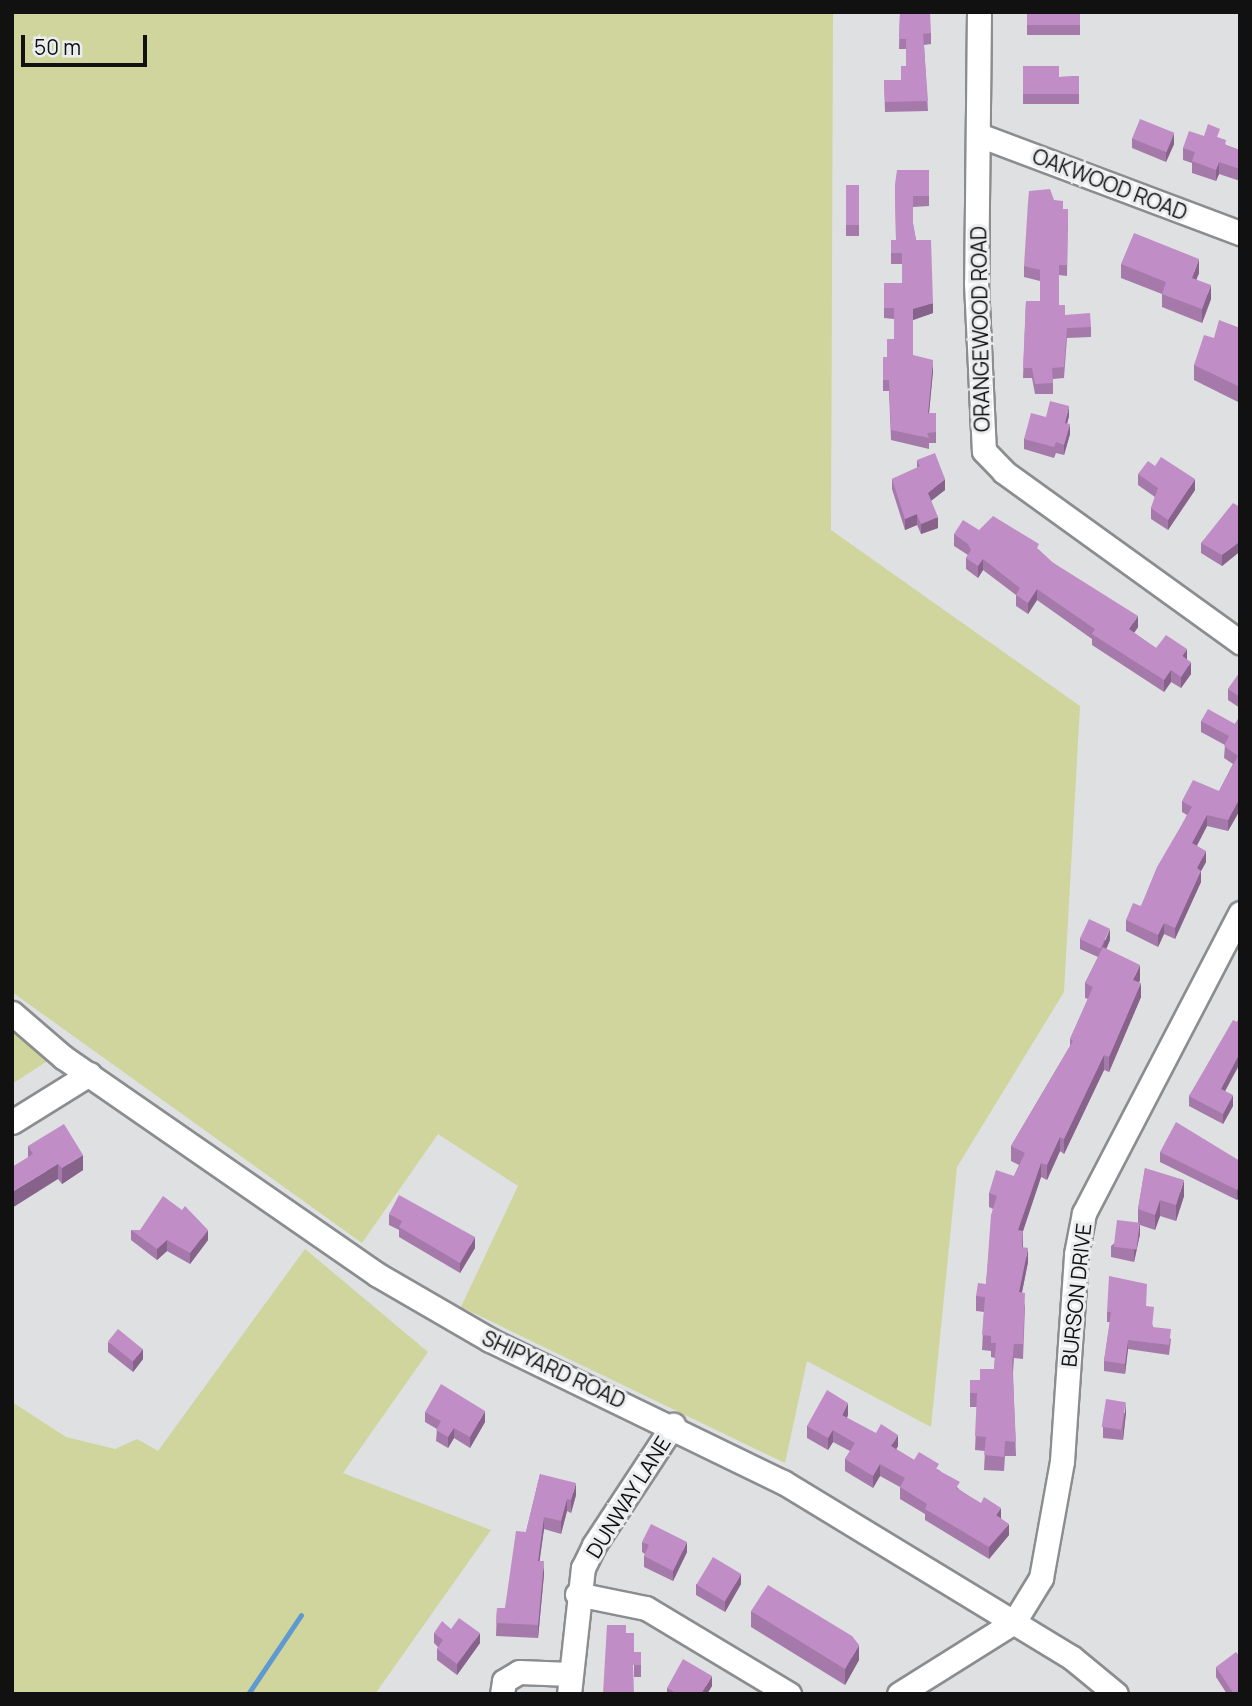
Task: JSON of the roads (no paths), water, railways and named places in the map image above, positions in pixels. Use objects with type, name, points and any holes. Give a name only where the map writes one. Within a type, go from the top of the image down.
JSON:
[{"type":"street","name":"ORANGEWOOD ROAD","points":[[979,12],[976,283],[979,432],[984,451],[1004,472],[1240,642]]},
{"type":"street","name":"OAKWOOD ROAD","points":[[979,135],[1240,233]]},
{"type":"street","name":"BURSON DRIVE","points":[[1014,1622],[1041,1577],[1050,1534],[1062,1461],[1076,1254],[1084,1213],[1240,913]]},
{"type":"street","name":"SHIPYARD ROAD","points":[[12,1013],[89,1074],[378,1275],[490,1340],[673,1425],[783,1482],[1071,1657],[1116,1694]]},
{"type":"street","points":[[12,1122],[89,1074]]},
{"type":"street","name":"DUNWAY LANE","points":[[570,1684],[577,1594],[594,1545],[673,1425]]},
{"type":"street","points":[[577,1594],[646,1608],[789,1694]]},
{"type":"street","points":[[899,1694],[1014,1622]]},
{"type":"street","points":[[502,1694],[504,1681],[519,1672],[570,1684]]},
{"type":"waterway","points":[[248,1694],[301,1615]]}]
